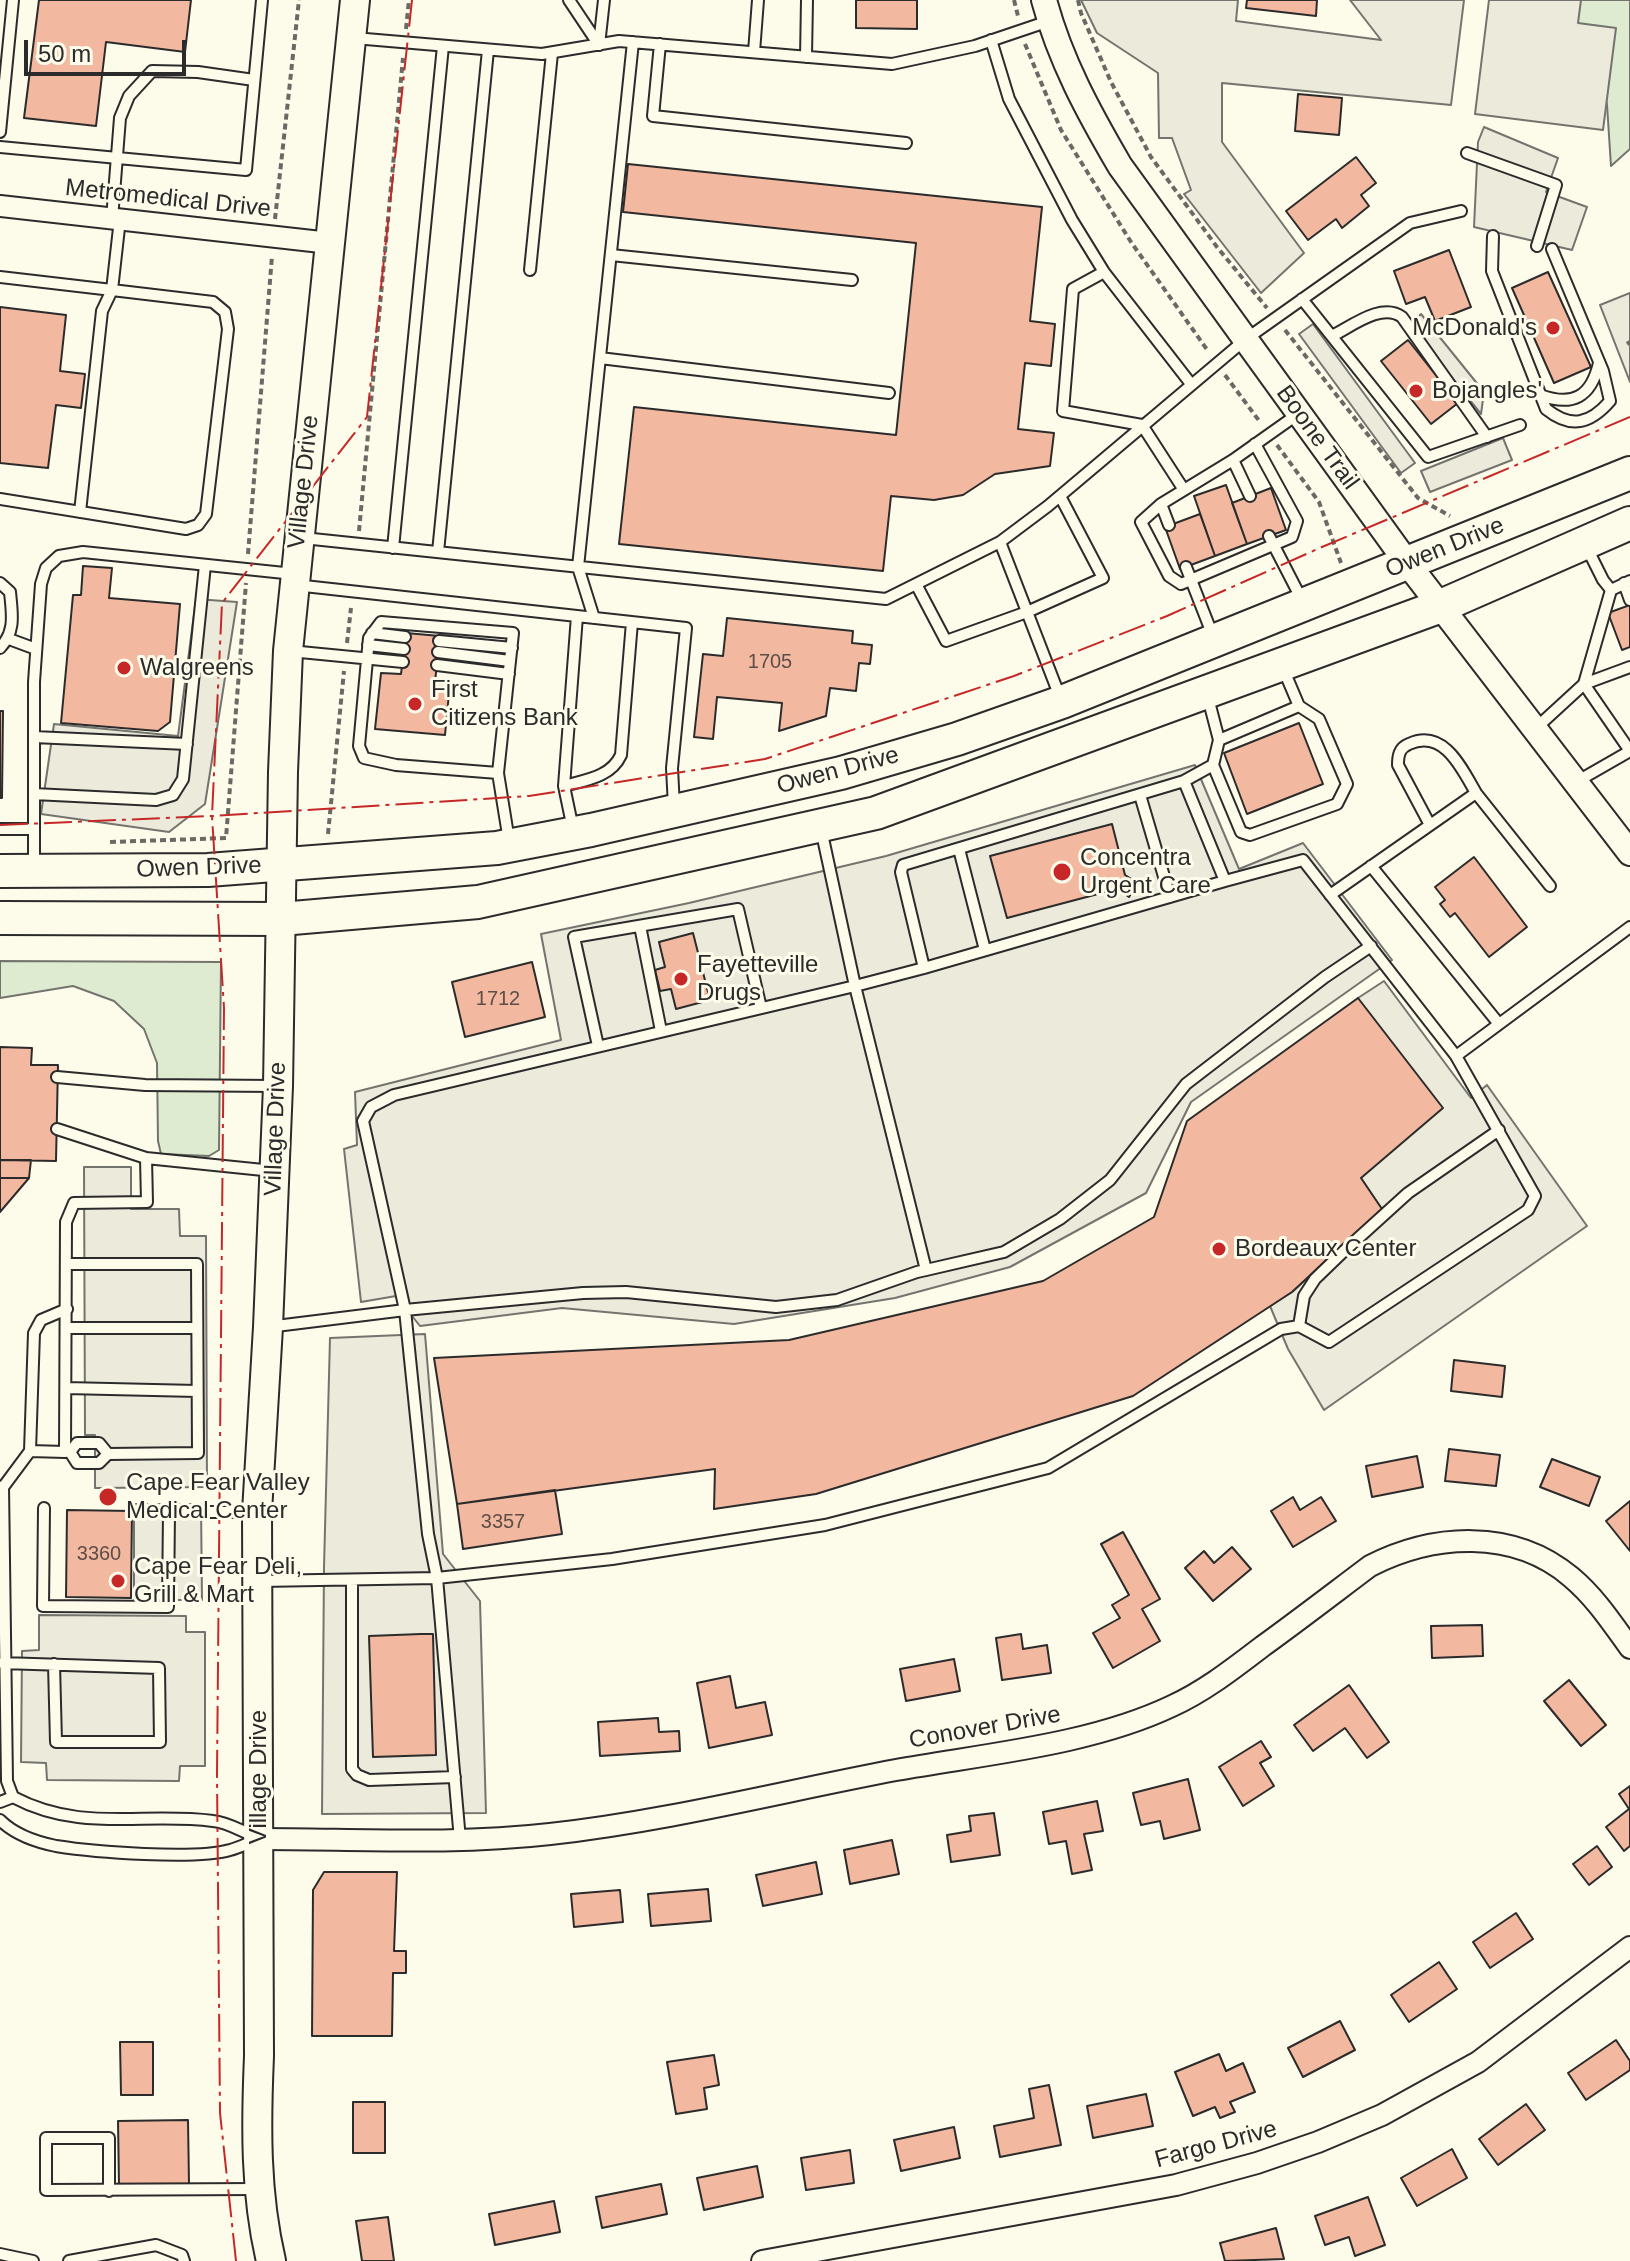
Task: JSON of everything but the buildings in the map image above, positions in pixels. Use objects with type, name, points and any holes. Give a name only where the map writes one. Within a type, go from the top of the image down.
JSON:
[{"type":"highway","name":"Owen Drive","points":[[0,871],[208,870],[510,846],[841,773],[957,739],[1062,702],[1630,473]]},
{"type":"highway","name":"Owen Drive","points":[[0,918],[281,919],[478,902],[876,813],[1441,606],[1630,523]]},
{"type":"main road","name":"Village Drive","points":[[271,2261],[259,2189],[256,2125],[259,2056],[257,1512],[278,1086],[288,651],[355,0]]},
{"type":"street","name":"Boone Trail","points":[[1047,10],[1087,110],[1120,166],[1408,564],[1630,853]]},
{"type":"street","name":"Metromedical Drive","points":[[0,206],[330,243]]},
{"type":"street","name":"Conover Drive","points":[[259,1839],[460,1840],[546,1835],[625,1825],[866,1776],[1097,1734],[1154,1714],[1214,1683],[1370,1566],[1396,1553],[1425,1544],[1454,1540],[1484,1541],[1518,1548],[1545,1560],[1570,1576],[1595,1600],[1630,1648]]},
{"type":"street","name":"Fargo Drive","points":[[762,2261],[1176,2185],[1257,2163],[1318,2142],[1382,2115],[1478,2062],[1630,1947]]},
{"type":"lane","points":[[0,132],[13,0]]},
{"type":"lane","points":[[0,147],[246,170],[262,0]]},
{"type":"lane","points":[[569,0],[599,45]]},
{"type":"lane","points":[[599,45],[604,0]]},
{"type":"lane","points":[[754,52],[758,0]]},
{"type":"lane","points":[[806,57],[807,0]]},
{"type":"lane","points":[[351,38],[552,53],[619,41],[892,64],[929,58],[1022,30],[1047,10]]},
{"type":"lane","points":[[991,40],[1009,99],[1072,220],[1104,272],[1191,384]]},
{"type":"lane","points":[[594,618],[578,567],[633,42]]},
{"type":"lane","points":[[660,44],[653,116],[906,143]]},
{"type":"lane","points":[[393,548],[443,46]]},
{"type":"lane","points":[[438,552],[488,50]]},
{"type":"lane","points":[[530,270],[552,53]]},
{"type":"lane","points":[[80,512],[102,311],[112,290],[120,118],[129,96],[152,71],[198,72],[254,80]]},
{"type":"lane","points":[[1467,153],[1556,185],[1537,246]]},
{"type":"lane","points":[[299,538],[886,599],[1000,542],[1060,496],[1246,339],[1410,223],[1461,211]]},
{"type":"lane","points":[[1493,236],[1492,271],[1546,409],[1558,419],[1574,423],[1597,416],[1610,401],[1599,363],[1552,249]]},
{"type":"lane","points":[[611,255],[852,280]]},
{"type":"lane","points":[[1104,272],[1073,289],[1063,411],[1142,425],[1184,490]]},
{"type":"lane","points":[[0,277],[213,302],[225,312],[228,329],[206,514],[198,525],[186,529],[0,499]]},
{"type":"lane","points":[[1302,299],[1428,457],[1520,425]]},
{"type":"lane","points":[[1332,336],[1384,310],[1394,311],[1402,317],[1487,437]]},
{"type":"lane","points":[[600,358],[889,393]]},
{"type":"lane","points":[[1540,395],[1558,401],[1572,400],[1585,393],[1596,379],[1599,363]]},
{"type":"lane","points":[[1255,444],[1297,521],[1292,537],[1272,541],[1181,584],[1169,576],[1141,522],[1161,504],[1233,460],[1255,444],[1269,434],[1298,414]]},
{"type":"lane","points":[[1233,460],[1250,496]]},
{"type":"lane","points":[[916,584],[946,641],[1027,612],[1103,578],[1060,496]]},
{"type":"lane","points":[[1161,504],[1169,525]]},
{"type":"lane","points":[[1272,541],[1304,604]]},
{"type":"lane","points":[[1000,542],[1062,702]]},
{"type":"lane","points":[[1585,543],[1611,590]]},
{"type":"lane","points":[[34,871],[36,649],[41,584],[46,568],[59,556],[83,552],[247,569],[353,591],[686,628],[672,768],[675,811]]},
{"type":"lane","points":[[34,794],[156,800],[173,795],[183,779],[205,565]]},
{"type":"lane","points":[[1186,567],[1215,641]]},
{"type":"lane","points":[[1584,684],[1611,590],[1627,582],[1630,600]]},
{"type":"lane","points":[[0,583],[10,592],[13,620],[9,639],[0,648]]},
{"type":"lane","points":[[574,833],[564,786],[577,616]]},
{"type":"lane","points":[[498,773],[396,765],[364,758],[359,746],[367,651],[372,633],[381,622],[513,633],[498,773],[510,846]]},
{"type":"lane","points":[[564,786],[603,774],[616,765],[621,755],[632,622]]},
{"type":"lane","points":[[288,651],[346,655],[404,643],[372,633]]},
{"type":"lane","points":[[9,639],[36,649]]},
{"type":"lane","points":[[510,661],[439,646],[512,648]]},
{"type":"lane","points":[[367,651],[403,662]]},
{"type":"lane","points":[[437,665],[509,674]]},
{"type":"lane","points":[[1207,692],[1219,740],[1213,765],[1241,832],[1250,835],[1337,804],[1347,784],[1319,719],[1299,706],[1282,665]]},
{"type":"lane","points":[[1535,729],[1584,684],[1630,667]]},
{"type":"lane","points":[[1576,782],[1630,751],[1584,684]]},
{"type":"lane","points":[[1219,740],[1299,706]]},
{"type":"lane","points":[[34,737],[187,744]]},
{"type":"lane","points":[[1430,825],[1398,765],[1398,757],[1404,746],[1413,742],[1441,745],[1455,756],[1476,793],[1550,886]]},
{"type":"lane","points":[[924,968],[901,872],[903,865],[1184,781],[1213,765]]},
{"type":"lane","points":[[1184,781],[1225,881]]},
{"type":"lane","points":[[1330,895],[1476,793]]},
{"type":"lane","points":[[1140,795],[1170,897]]},
{"type":"lane","points":[[820,826],[855,986],[926,1270]]},
{"type":"lane","points":[[0,829],[34,829]]},
{"type":"lane","points":[[959,849],[985,950]]},
{"type":"lane","points":[[258,1581],[437,1578],[612,1559],[825,1525],[1048,1468],[1281,1329],[1299,1326],[1329,1342],[1528,1210],[1535,1196],[1456,1056],[1371,946],[1303,860],[924,968],[394,1095],[371,1107],[363,1121],[405,1310],[428,1534],[437,1578],[460,1840]]},
{"type":"lane","points":[[1371,866],[1499,1024]]},
{"type":"lane","points":[[598,1046],[574,937],[738,909],[761,1008]]},
{"type":"lane","points":[[640,926],[661,1031]]},
{"type":"lane","points":[[1456,1056],[1630,927]]},
{"type":"lane","points":[[268,1327],[583,1293],[626,1292],[776,1307],[837,1300],[926,1270],[1004,1252],[1060,1219],[1110,1180],[1175,1094],[1186,1084],[1325,977],[1371,946]]},
{"type":"lane","points":[[57,1077],[145,1085],[278,1086]]},
{"type":"lane","points":[[57,1129],[146,1158],[274,1172]]},
{"type":"lane","points":[[1299,1326],[1304,1296],[1315,1279],[1408,1193],[1499,1130]]},
{"type":"lane","points":[[67,1264],[197,1264],[198,1453],[108,1454],[99,1463],[77,1463],[68,1452],[66,1222],[74,1203],[147,1202],[146,1158]]},
{"type":"lane","points":[[67,1309],[41,1320],[34,1333],[30,1451],[2,1488],[7,1781],[13,1797],[37,1810],[78,1819],[216,1821],[259,1839]]},
{"type":"lane","points":[[67,1328],[197,1328]]},
{"type":"lane","points":[[66,1388],[197,1391]]},
{"type":"lane","points":[[30,1451],[68,1452],[77,1443],[99,1443],[108,1454]]},
{"type":"lane","points":[[44,1508],[43,1606],[168,1607],[169,1512],[257,1512]]},
{"type":"lane","points":[[352,1580],[352,1769],[369,1780],[455,1777]]},
{"type":"lane","points":[[3,1663],[54,1664],[159,1668],[160,1742],[56,1742],[54,1664]]},
{"type":"lane","points":[[0,1802],[13,1797]]},
{"type":"lane","points":[[0,1820],[10,1831],[54,1845],[108,1850],[189,1855],[229,1851],[259,1839]]},
{"type":"lane","points":[[109,2191],[109,2138],[46,2138],[46,2190],[109,2191],[259,2189]]},
{"type":"lane","points":[[69,2261],[156,2245],[182,2255],[184,2261]]},
{"type":"lane","points":[[0,2254],[33,2261]]},
{"type":"path","points":[[226,838],[273,237],[299,0]]},
{"type":"path","points":[[358,544],[409,0]]},
{"type":"path","points":[[1014,0],[1026,48],[1061,130],[1131,242],[1319,502],[1344,571]]},
{"type":"path","points":[[1078,0],[1111,82],[1151,157],[1217,247],[1418,498],[1451,517]]},
{"type":"path","points":[[343,835],[328,835],[353,591]]},
{"type":"green space","points":[[1574,0],[1630,0],[1630,149],[1611,166],[1607,105],[1598,63],[1570,26]]},
{"type":"green space","points":[[0,961],[221,962],[219,1150],[209,1156],[161,1154],[158,1141],[157,1063],[144,1029],[114,1001],[73,986],[0,998]]},
{"type":"shaded area","points":[[1081,0],[1238,0],[1236,21],[1381,40],[1350,0],[1464,0],[1451,105],[1222,83],[1222,142],[1304,253],[1261,293],[1184,194],[1191,190],[1172,138],[1159,138],[1158,73],[1097,33]]},
{"type":"shaded area","points":[[1489,0],[1581,0],[1578,23],[1616,28],[1603,130],[1475,114]]},
{"type":"shaded area","points":[[1484,127],[1558,158],[1546,192],[1587,207],[1572,250],[1474,227],[1478,142]]},
{"type":"shaded area","points":[[1630,293],[1630,382],[1600,305]]},
{"type":"shaded area","points":[[1421,314],[1484,392],[1481,414],[1410,326]]},
{"type":"shaded area","points":[[1313,324],[1415,463],[1401,473],[1299,334]]},
{"type":"shaded area","points":[[1503,438],[1512,460],[1430,492],[1421,471]]},
{"type":"shaded area","points":[[196,599],[237,602],[205,804],[169,832],[41,814],[54,724],[178,736]]},
{"type":"shaded area","points":[[1195,765],[1239,869],[1303,843],[1392,960],[1191,1102],[1146,1193],[1010,1267],[895,1298],[734,1324],[562,1308],[420,1326],[396,1296],[361,1302],[344,1149],[357,1145],[355,1092],[561,1040],[541,934],[689,903],[886,856]]},
{"type":"shaded area","points":[[1384,981],[1471,1098],[1487,1085],[1587,1226],[1324,1410],[1288,1349],[1270,1306],[1292,1292],[1382,1210],[1361,1178],[1358,998]]},
{"type":"shaded area","points":[[84,1167],[131,1167],[131,1209],[179,1209],[180,1236],[206,1236],[207,1487],[95,1488],[95,1435],[85,1435]]},
{"type":"shaded area","points":[[425,1334],[443,1554],[480,1601],[486,1813],[322,1814],[330,1338]]},
{"type":"shaded area","points":[[134,1504],[201,1504],[202,1600],[134,1600]]},
{"type":"shaded area","points":[[39,1615],[186,1616],[186,1632],[205,1632],[205,1766],[180,1766],[179,1781],[47,1780],[46,1763],[21,1762],[22,1651],[39,1650]]},
{"type":"power","points":[[236,2261],[220,2113],[217,1774],[224,1008],[212,816],[222,603],[367,417],[412,0]]},
{"type":"power","points":[[0,825],[212,816],[529,796],[765,759],[1014,676],[1167,616],[1630,417]]},
{"type":"place","name":"McDonald's","points":[[1553,328]]},
{"type":"place","name":"Bojangles'","points":[[1416,391]]},
{"type":"place","name":"Walgreens","points":[[124,668]]},
{"type":"place","name":"First Citizens Bank","points":[[415,704]]},
{"type":"place","name":"Concentra Urgent Care","points":[[1062,872]]},
{"type":"place","name":"Fayetteville Drugs","points":[[681,979]]},
{"type":"place","name":"Bordeaux Center","points":[[1219,1249]]},
{"type":"place","name":"Cape Fear Valley Medical Center","points":[[108,1497]]},
{"type":"place","name":"Cape Fear Deli, Grill & Mart","points":[[118,1581]]}]
